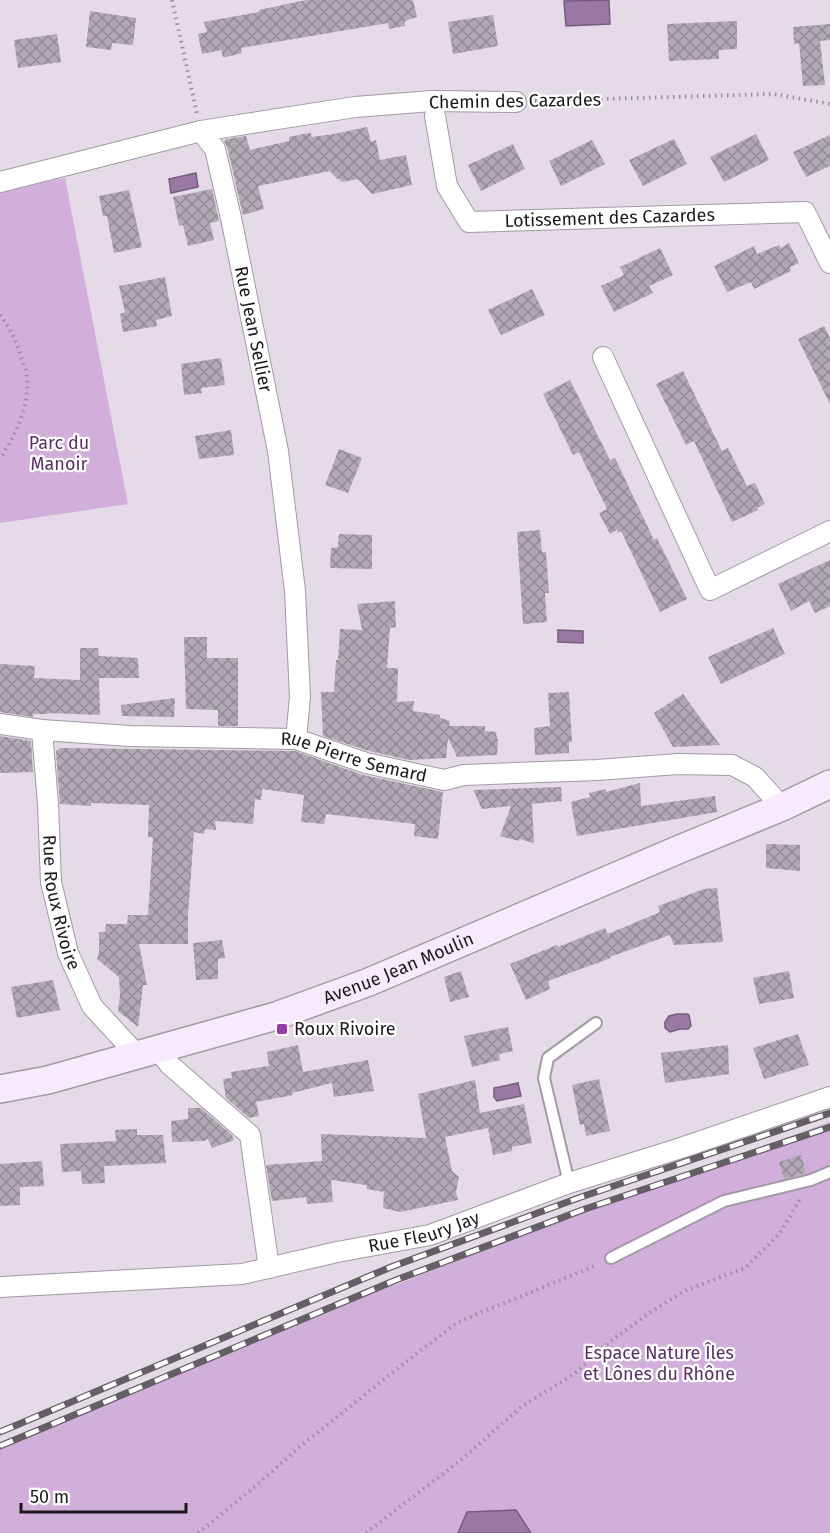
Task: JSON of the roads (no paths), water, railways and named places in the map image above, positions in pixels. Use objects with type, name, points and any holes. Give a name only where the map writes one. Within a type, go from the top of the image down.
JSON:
[{"type":"main road","points":[[782,807],[830,784]]},
{"type":"main road","name":"Avenue Jean Moulin","points":[[0,1089],[48,1080],[276,1016],[369,982],[782,807]]},
{"type":"street","name":"Chemin des Cazardes","points":[[201,131],[355,107],[432,101],[516,102]]},
{"type":"street","name":"Lotissement des Cazardes","points":[[435,116],[447,186],[469,222],[805,212],[830,263]]},
{"type":"street","points":[[0,182],[201,131]]},
{"type":"street","name":"Rue Jean Sellier","points":[[201,131],[215,149],[278,451],[295,591],[300,697],[296,739]]},
{"type":"street","points":[[603,357],[710,590],[830,531]]},
{"type":"street","name":"Rue Pierre Semard","points":[[0,724],[42,730],[130,736],[296,739],[366,762],[444,780],[464,775],[597,770],[678,764],[732,765],[755,777],[782,807]]},
{"type":"street","name":"Rue Roux Rivoire","points":[[42,730],[51,882],[68,954],[92,1006],[147,1052],[170,1065],[250,1135],[269,1268]]},
{"type":"street","name":"Rue Fleury Jay","points":[[0,1287],[242,1274],[430,1234],[569,1183],[681,1148],[830,1097]]},
{"type":"lane","points":[[569,1183],[544,1078],[548,1058],[596,1023]]},
{"type":"lane","points":[[611,1258],[724,1201],[811,1180],[830,1172]]},
{"type":"railway","points":[[0,1432],[391,1267],[581,1197],[830,1113]]},
{"type":"railway","points":[[0,1446],[396,1280],[585,1209],[830,1127]]},
{"type":"place","name":"Roux Rivoire","points":[[282,1029]]},
{"type":"park label","name":"Parc du Manoir","points":[[59,453]]},
{"type":"park label","name":"Espace Nature Îles et Lônes du Rhône","points":[[659,1363]]}]
